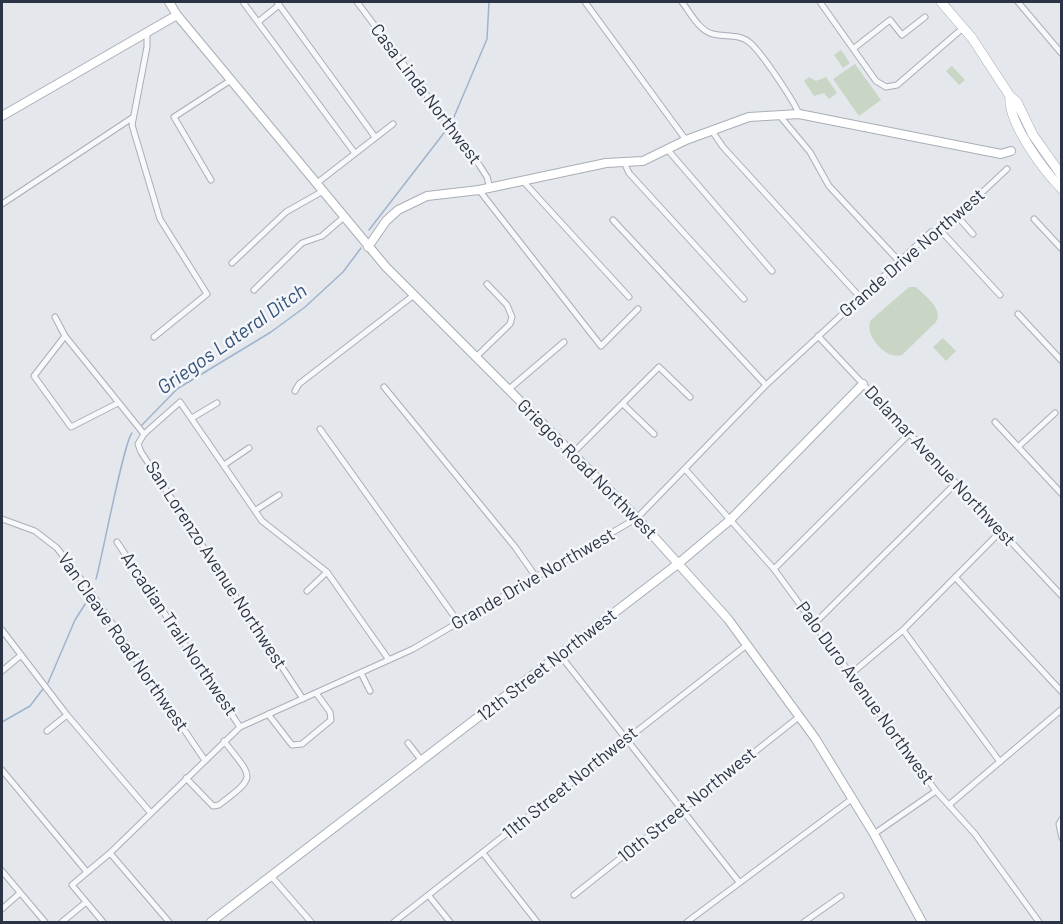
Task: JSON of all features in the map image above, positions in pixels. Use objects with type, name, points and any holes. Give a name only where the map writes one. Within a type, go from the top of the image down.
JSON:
[{"type":"main road","points":[[941,2],[989,60],[1010,96],[1017,102],[1033,135],[1062,176]]},
{"type":"main road","points":[[1010,96],[1009,104],[1024,136],[1062,189]]},
{"type":"street","name":"Griegos Road Northwest","points":[[166,2],[175,16],[231,80],[368,247],[637,518],[748,644],[800,716],[853,798],[922,922]]},
{"type":"street","points":[[243,2],[354,153]]},
{"type":"street","name":"Casa Linda Northwest","points":[[357,2],[488,177],[490,188]]},
{"type":"street","points":[[585,2],[686,140]]},
{"type":"street","points":[[682,2],[702,29],[712,34],[730,35],[748,41],[792,100],[799,114]]},
{"type":"street","points":[[820,2],[876,81],[886,87],[891,87],[963,28]]},
{"type":"street","points":[[1018,2],[1062,54]]},
{"type":"street","points":[[258,22],[278,3],[375,137]]},
{"type":"street","points":[[2,116],[175,16]]},
{"type":"street","points":[[853,49],[890,20],[902,35],[925,17]]},
{"type":"street","points":[[147,33],[147,47],[132,118],[160,219],[207,294],[154,337]]},
{"type":"street","points":[[211,180],[174,117],[231,80]]},
{"type":"street","points":[[368,247],[386,221],[411,202],[427,196],[490,188],[606,163],[643,161],[686,140],[736,120],[799,114],[1001,154],[1011,151]]},
{"type":"street","points":[[779,115],[810,152],[829,186],[898,260]]},
{"type":"street","points":[[2,204],[132,118]]},
{"type":"street","points":[[317,183],[393,124]]},
{"type":"street","points":[[712,131],[723,147],[859,296]]},
{"type":"street","points":[[667,149],[772,271]]},
{"type":"street","points":[[624,162],[629,173],[744,299]]},
{"type":"street","name":"Grande Drive Northwest","points":[[85,903],[72,885],[110,853],[204,759],[240,727],[389,660],[459,623],[637,518],[766,386],[859,296],[931,232],[941,231],[1007,169]]},
{"type":"street","points":[[522,180],[629,297]]},
{"type":"street","points":[[479,190],[601,346],[638,309]]},
{"type":"street","points":[[232,263],[286,212],[323,191]]},
{"type":"street","points":[[957,216],[973,234]]},
{"type":"street","points":[[254,290],[302,243],[322,236],[344,217]]},
{"type":"street","points":[[1034,219],[1062,249]]},
{"type":"street","points":[[613,220],[766,386]]},
{"type":"street","points":[[941,231],[1000,295]]},
{"type":"street","points":[[476,357],[510,324],[512,317],[507,305],[487,284]]},
{"type":"street","points":[[295,391],[299,384],[414,295]]},
{"type":"street","points":[[1018,314],[1062,361]]},
{"type":"street","points":[[55,318],[65,336],[144,434],[180,402],[262,521],[327,572],[389,660]]},
{"type":"street","points":[[65,336],[34,376],[58,410],[72,427],[118,403]]},
{"type":"street","name":"Delamar Avenue Northwest","points":[[818,336],[1062,596]]},
{"type":"street","points":[[508,390],[564,342]]},
{"type":"street","points":[[572,454],[659,367],[690,398]]},
{"type":"street","name":"12th Street Northwest","points":[[211,922],[679,563],[730,520],[863,384]]},
{"type":"street","points":[[384,387],[515,548],[536,578]]},
{"type":"street","points":[[192,418],[217,403]]},
{"type":"street","points":[[623,404],[654,434]]},
{"type":"street","points":[[1018,447],[1055,413]]},
{"type":"street","points":[[995,422],[1062,494]]},
{"type":"street","points":[[320,429],[459,623]]},
{"type":"street","points":[[774,569],[910,433]]},
{"type":"street","name":"San Lorenzo Avenue Northwest","points":[[144,434],[138,444],[141,452],[303,699]]},
{"type":"street","points":[[225,465],[249,448]]},
{"type":"street","name":"Palo Duro Avenue Northwest","points":[[685,469],[774,569],[816,622],[936,791],[950,804],[1039,922]]},
{"type":"street","points":[[816,622],[956,483]]},
{"type":"street","points":[[256,510],[279,495]]},
{"type":"street","name":"Van Cleave Road Northwest","points":[[2,519],[35,531],[57,548],[90,591],[204,759]]},
{"type":"street","points":[[852,673],[903,630],[1001,531]]},
{"type":"street","name":"Arcadian Trail Northwest","points":[[117,542],[240,727]]},
{"type":"street","points":[[308,591],[327,572]]},
{"type":"street","points":[[955,577],[1062,692]]},
{"type":"street","points":[[2,630],[67,715],[150,812]]},
{"type":"street","points":[[903,630],[1000,762]]},
{"type":"street","name":"11th Street Northwest","points":[[394,922],[748,644]]},
{"type":"street","points":[[560,655],[625,741],[739,882]]},
{"type":"street","points":[[2,671],[20,656]]},
{"type":"street","points":[[362,673],[370,691]]},
{"type":"street","points":[[268,714],[292,745],[302,744],[331,720],[330,712],[316,693]]},
{"type":"street","points":[[950,804],[1062,709]]},
{"type":"street","points":[[47,731],[67,715]]},
{"type":"street","name":"10th Street Northwest","points":[[574,895],[800,716]]},
{"type":"street","points":[[186,778],[213,806],[219,805],[247,783],[249,777],[247,770],[224,741]]},
{"type":"street","points":[[408,743],[422,761]]},
{"type":"street","points":[[2,770],[87,872]]},
{"type":"street","points":[[874,834],[936,791]]},
{"type":"street","points":[[687,922],[853,798]]},
{"type":"street","points":[[1060,822],[1062,838]]},
{"type":"street","points":[[110,853],[169,922]]},
{"type":"street","points":[[483,853],[537,922]]},
{"type":"street","points":[[2,871],[45,922]]},
{"type":"street","points":[[271,876],[311,922]]},
{"type":"street","points":[[2,909],[20,893]]},
{"type":"street","points":[[429,896],[450,922]]},
{"type":"street","points":[[804,922],[841,896]]},
{"type":"street","points":[[62,922],[85,903],[103,922]]},
{"type":"green space","points":[[841,50],[850,63],[843,68],[834,55]]},
{"type":"green space","points":[[855,64],[881,100],[859,116],[833,79]]},
{"type":"green space","points":[[952,66],[965,80],[959,85],[946,71]]},
{"type":"green space","points":[[809,77],[816,81],[826,77],[837,93],[829,99],[824,93],[814,96],[804,81]]},
{"type":"green space","points":[[909,287],[916,287],[928,299],[936,308],[938,317],[936,322],[902,355],[896,356],[889,354],[878,345],[873,339],[869,326],[871,320]]},
{"type":"green space","points":[[943,338],[956,351],[946,361],[933,347]]},
{"type":"waterway","name":"Griegos Lateral Ditch","points":[[451,124],[487,39],[489,2]]},
{"type":"waterway","name":"Griegos Lateral Ditch","points":[[369,230],[447,129]]},
{"type":"waterway","name":"Griegos Lateral Ditch","points":[[142,425],[177,389],[271,332],[305,307],[343,272],[361,248]]},
{"type":"waterway","name":"Griegos Lateral Ditch","points":[[96,579],[119,477],[132,433]]},
{"type":"waterway","name":"Griegos Lateral Ditch","points":[[48,683],[75,620],[87,601]]},
{"type":"waterway","name":"Griegos Lateral Ditch","points":[[2,722],[30,706],[43,689]]}]
